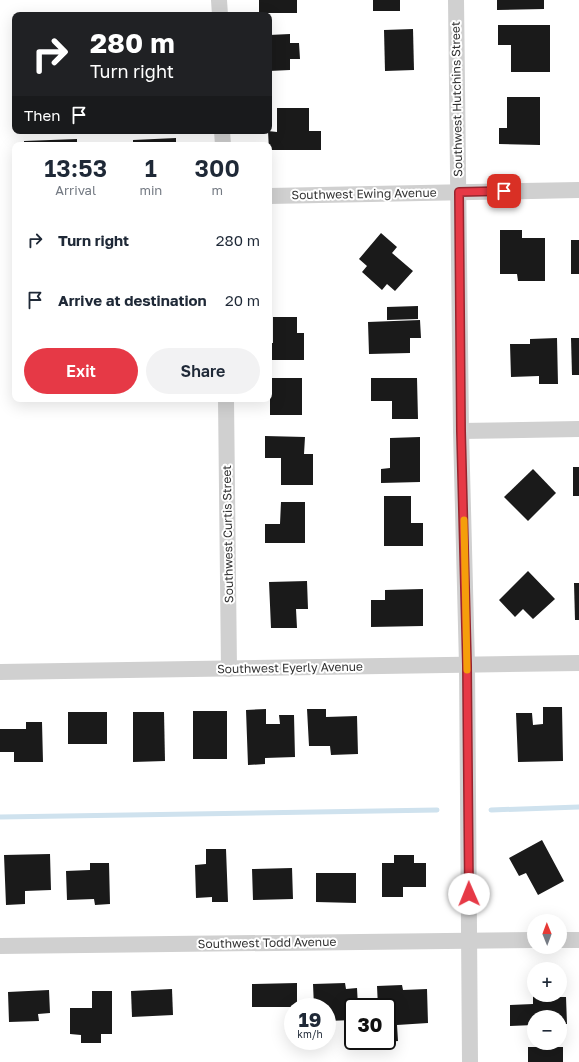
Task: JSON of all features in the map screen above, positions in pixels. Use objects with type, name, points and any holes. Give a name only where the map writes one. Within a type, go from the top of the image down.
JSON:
[{"type":"street","points":[[219,0],[220,12]]},
{"type":"street","name":"Southwest Hutchins Street","points":[[456,0],[461,431],[467,665],[470,1062]]},
{"type":"street","name":"Southwest Ewing Avenue","points":[[272,196],[579,190]]},
{"type":"street","name":"Southwest Curtis Street","points":[[226,402],[230,669]]},
{"type":"street","points":[[461,431],[579,429]]},
{"type":"street","name":"Southwest Eyerly Avenue","points":[[0,672],[579,663]]},
{"type":"street","name":"Southwest Todd Avenue","points":[[0,946],[527,940]]},
{"type":"street","points":[[567,940],[579,940]]},
{"type":"building","points":[[259,0],[297,0],[297,13],[259,12]]},
{"type":"building","points":[[373,0],[400,0],[400,11],[373,11]]},
{"type":"building","points":[[497,0],[544,0],[544,9],[497,10]]},
{"type":"building","points":[[498,25],[550,25],[550,72],[511,72],[511,45],[498,45]]},
{"type":"building","points":[[413,29],[414,70],[385,71],[384,30]]},
{"type":"building","points":[[290,34],[290,43],[299,43],[300,59],[290,59],[290,70],[272,71],[272,35]]},
{"type":"building","points":[[507,97],[540,97],[540,145],[499,144],[499,128],[507,128]]},
{"type":"building","points":[[277,108],[309,108],[309,131],[321,131],[321,150],[272,150],[272,142],[269,142],[268,134],[272,134],[272,131],[277,132]]},
{"type":"building","points":[[176,138],[176,142],[133,142],[133,140]]},
{"type":"building","points":[[77,139],[77,142],[24,141]]},
{"type":"building","points":[[500,230],[522,230],[522,238],[545,238],[545,281],[518,281],[517,274],[500,274]]},
{"type":"building","points":[[381,233],[397,247],[392,253],[413,271],[395,291],[387,284],[382,290],[362,272],[367,266],[359,259]]},
{"type":"building","points":[[571,240],[579,240],[579,274],[571,274]]},
{"type":"building","points":[[418,306],[418,319],[387,320],[387,307]]},
{"type":"building","points":[[273,317],[297,317],[297,333],[304,333],[304,360],[272,360]]},
{"type":"building","points":[[420,320],[421,338],[410,338],[410,353],[369,354],[368,322]]},
{"type":"building","points":[[557,338],[558,384],[539,384],[539,376],[511,377],[510,344],[530,344],[530,339]]},
{"type":"building","points":[[571,338],[579,338],[579,375],[572,375]]},
{"type":"building","points":[[272,378],[302,378],[302,415],[270,415],[270,402],[272,402]]},
{"type":"building","points":[[371,378],[417,378],[418,419],[392,419],[392,401],[371,401]]},
{"type":"building","points":[[265,436],[305,437],[304,454],[313,454],[313,485],[281,485],[281,458],[265,458]]},
{"type":"building","points":[[420,437],[420,482],[381,483],[381,469],[390,468],[390,438]]},
{"type":"building","points":[[573,467],[579,467],[579,496],[573,496]]},
{"type":"building","points":[[533,469],[556,493],[528,521],[504,497]]},
{"type":"building","points":[[384,496],[411,496],[411,523],[423,523],[423,546],[384,546]]},
{"type":"building","points":[[281,502],[305,502],[305,543],[265,543],[265,524],[280,524]]},
{"type":"building","points":[[528,571],[555,599],[533,619],[523,609],[515,617],[499,600]]},
{"type":"building","points":[[307,581],[308,609],[296,609],[297,628],[271,628],[269,582]]},
{"type":"building","points":[[574,583],[579,583],[579,620],[575,620]]},
{"type":"building","points":[[423,589],[423,626],[371,627],[371,600],[385,600],[385,590]]},
{"type":"building","points":[[543,707],[562,707],[563,761],[518,762],[516,713],[532,713],[533,725],[543,724]]},
{"type":"building","points":[[266,709],[266,724],[280,724],[279,715],[294,715],[295,757],[265,758],[265,764],[248,765],[246,710]]},
{"type":"building","points":[[307,709],[326,709],[326,717],[357,716],[358,754],[331,755],[330,746],[309,746]]},
{"type":"building","points":[[193,711],[227,711],[227,759],[193,759]]},
{"type":"building","points":[[68,712],[107,712],[107,744],[68,744]]},
{"type":"building","points":[[133,712],[164,712],[165,761],[133,762]]},
{"type":"building","points":[[26,722],[42,722],[43,762],[14,762],[14,752],[0,752],[0,729],[26,729]]},
{"type":"building","points":[[542,840],[564,881],[538,895],[526,873],[519,876],[509,858]]},
{"type":"building","points":[[206,849],[226,849],[228,902],[212,902],[212,897],[196,898],[195,865],[206,864]]},
{"type":"building","points":[[50,854],[51,890],[25,891],[25,904],[6,905],[4,855]]},
{"type":"building","points":[[394,855],[414,855],[414,863],[426,863],[426,887],[403,887],[403,897],[382,897],[382,863],[394,863]]},
{"type":"building","points":[[90,863],[109,863],[110,904],[95,905],[94,899],[67,900],[66,871],[90,870]]},
{"type":"building","points":[[292,868],[293,899],[253,900],[252,869]]},
{"type":"building","points":[[316,873],[356,873],[356,903],[316,902]]},
{"type":"building","points":[[297,983],[297,998],[284,998],[284,1007],[252,1007],[252,984]]},
{"type":"building","points":[[345,983],[346,989],[357,988],[358,998],[344,998],[344,1020],[336,1021],[336,998],[314,998],[313,984]]},
{"type":"building","points":[[402,985],[403,990],[427,989],[428,1023],[397,1025],[398,1041],[396,1041],[396,998],[378,998],[377,986]]},
{"type":"building","points":[[172,989],[173,1015],[132,1017],[131,991]]},
{"type":"building","points":[[49,990],[50,1013],[38,1014],[39,1021],[9,1022],[8,992]]},
{"type":"building","points":[[92,991],[112,991],[112,1034],[101,1034],[101,1043],[81,1043],[81,1035],[70,1034],[70,1008],[92,1008]]},
{"type":"building","points":[[533,1002],[566,1002],[566,1010],[527,1010],[527,1025],[510,1026],[510,1005],[533,1004]]},
{"type":"building","points":[[528,1050],[563,1050],[563,1062],[528,1062]]},
{"type":"waterway","points":[[491,810],[579,807]]},
{"type":"waterway","points":[[0,817],[437,810]]},
{"type":"slow traffic","points":[[464,520],[467,670]]},
{"type":"route","points":[[469,894],[467,665],[461,431],[459,192],[504,191]]}]
